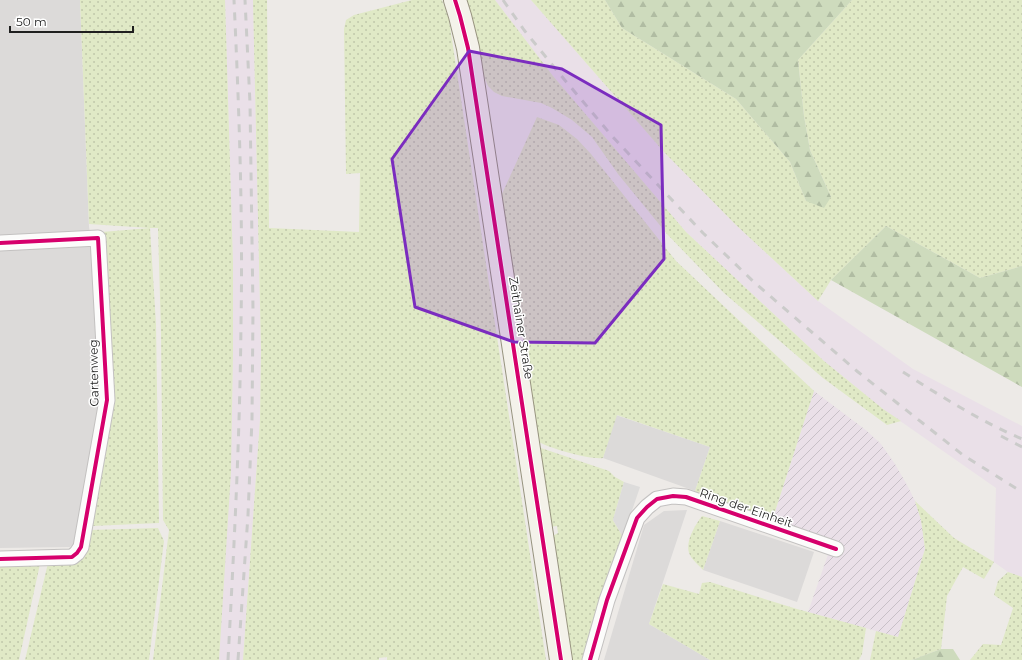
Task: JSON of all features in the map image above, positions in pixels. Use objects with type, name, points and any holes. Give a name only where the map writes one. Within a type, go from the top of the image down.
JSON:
[{"type":"street","name":"Zeithainer Straße","points":[[455,0],[468,48],[561,660]]},
{"type":"street","name":"Gartenweg","points":[[0,243],[98,238],[107,400],[81,547],[78,553],[72,557],[0,559]]},
{"type":"street","name":"Ring der Einheit","points":[[590,660],[607,600],[636,518],[657,499],[673,496],[686,497],[836,549]]},
{"type":"highlighted area","points":[[469,51],[562,69],[661,125],[664,259],[595,343],[514,342],[415,307],[392,159]]},
{"type":"shaded area","points":[[0,0],[80,0],[89,227],[93,250],[103,400],[76,543],[70,547],[0,548]]},
{"type":"shaded area","points":[[225,0],[253,0],[254,36],[261,349],[260,420],[243,660],[219,660],[232,412],[233,354],[233,262]]},
{"type":"shaded area","points":[[495,0],[531,0],[664,152],[736,225],[818,301],[913,369],[1022,426],[1022,577],[1008,572],[994,562],[996,488],[883,409],[824,361],[686,232],[553,76]]},
{"type":"shaded area","points":[[814,391],[867,431],[881,444],[895,464],[915,501],[921,520],[925,549],[898,637],[808,612],[832,543],[771,524]]},
{"type":"shaded area","points":[[616,415],[710,447],[695,491],[603,458]]},
{"type":"shaded area","points":[[624,482],[640,487],[623,537],[613,520]]},
{"type":"shaded area","points":[[687,510],[649,624],[710,660],[604,660],[644,525],[664,511]]},
{"type":"shaded area","points":[[720,521],[814,552],[797,602],[703,570]]},
{"type":"green space","points":[[80,0],[225,0],[233,262],[233,354],[231,472],[219,660],[153,660],[169,530],[163,520],[161,333],[158,228],[89,224]]},
{"type":"green space","points":[[253,0],[267,0],[269,228],[359,232],[360,173],[346,174],[344,29],[346,20],[354,15],[412,0],[442,0],[449,20],[546,660],[387,660],[387,657],[379,658],[379,660],[243,660],[260,420],[261,349]]},
{"type":"green space","points":[[465,0],[495,0],[553,76],[686,232],[824,361],[883,409],[901,421],[887,425],[823,378],[724,293],[667,234],[618,174],[592,137],[572,120],[541,103],[502,96],[494,92],[488,86],[484,77]]},
{"type":"green space","points":[[531,0],[605,0],[622,28],[736,99],[790,162],[806,201],[831,197],[810,150],[804,116],[798,60],[852,0],[1022,0],[1022,266],[980,278],[886,226],[831,280],[818,301],[736,225],[664,152]]},
{"type":"green space","points":[[605,0],[852,0],[798,60],[804,116],[810,150],[831,197],[824,208],[806,201],[790,162],[736,99],[622,28]]},
{"type":"green space","points":[[537,117],[559,125],[577,139],[591,154],[676,261],[814,391],[771,524],[700,498],[695,491],[710,447],[617,415],[603,458],[569,453],[537,441],[501,196]]},
{"type":"green space","points":[[886,226],[980,278],[1022,266],[1022,387],[831,280]]},
{"type":"green space","points":[[150,228],[156,324],[159,523],[92,526],[111,400],[102,232]]},
{"type":"green space","points":[[538,447],[609,471],[615,477],[624,482],[613,520],[623,537],[585,660],[572,660],[568,656],[551,537],[558,533],[557,526],[549,527]]},
{"type":"green space","points":[[915,501],[954,538],[994,562],[984,579],[963,567],[947,596],[941,649],[912,660],[870,660],[876,631],[898,637],[925,549],[921,520]]},
{"type":"green space","points":[[702,516],[720,521],[703,570],[691,557],[688,545],[691,534]]},
{"type":"green space","points":[[158,528],[164,541],[149,660],[25,660],[48,563],[77,562],[85,556],[90,530]]},
{"type":"green space","points":[[0,564],[40,564],[19,660],[0,660]]},
{"type":"green space","points":[[1008,572],[1022,577],[1022,660],[970,660],[983,644],[1001,645],[1013,608],[994,595],[998,581]]},
{"type":"green space","points":[[710,582],[797,609],[866,628],[862,654],[859,660],[710,660],[649,624],[663,584],[699,594],[702,583]]},
{"type":"green space","points":[[941,649],[953,649],[960,660],[912,660]]},
{"type":"railway","points":[[228,660],[238,449],[241,282],[240,161],[234,0]]},
{"type":"railway","points":[[238,660],[248,515],[252,419],[253,310],[250,103],[245,0]]},
{"type":"railway","points":[[503,0],[524,30],[612,136],[703,233],[755,283],[858,372],[963,455],[1022,492]]},
{"type":"railway","points":[[903,372],[976,416],[1022,439]]},
{"type":"railway","points":[[1001,436],[1022,447]]},
{"type":"cycle path","points":[[455,0],[468,48],[561,660]]},
{"type":"cycle path","points":[[0,243],[98,238],[107,400],[81,547],[77,553],[72,557],[0,559]]},
{"type":"cycle path","points":[[590,660],[607,600],[637,518],[657,499],[673,496],[686,497],[836,549]]}]
